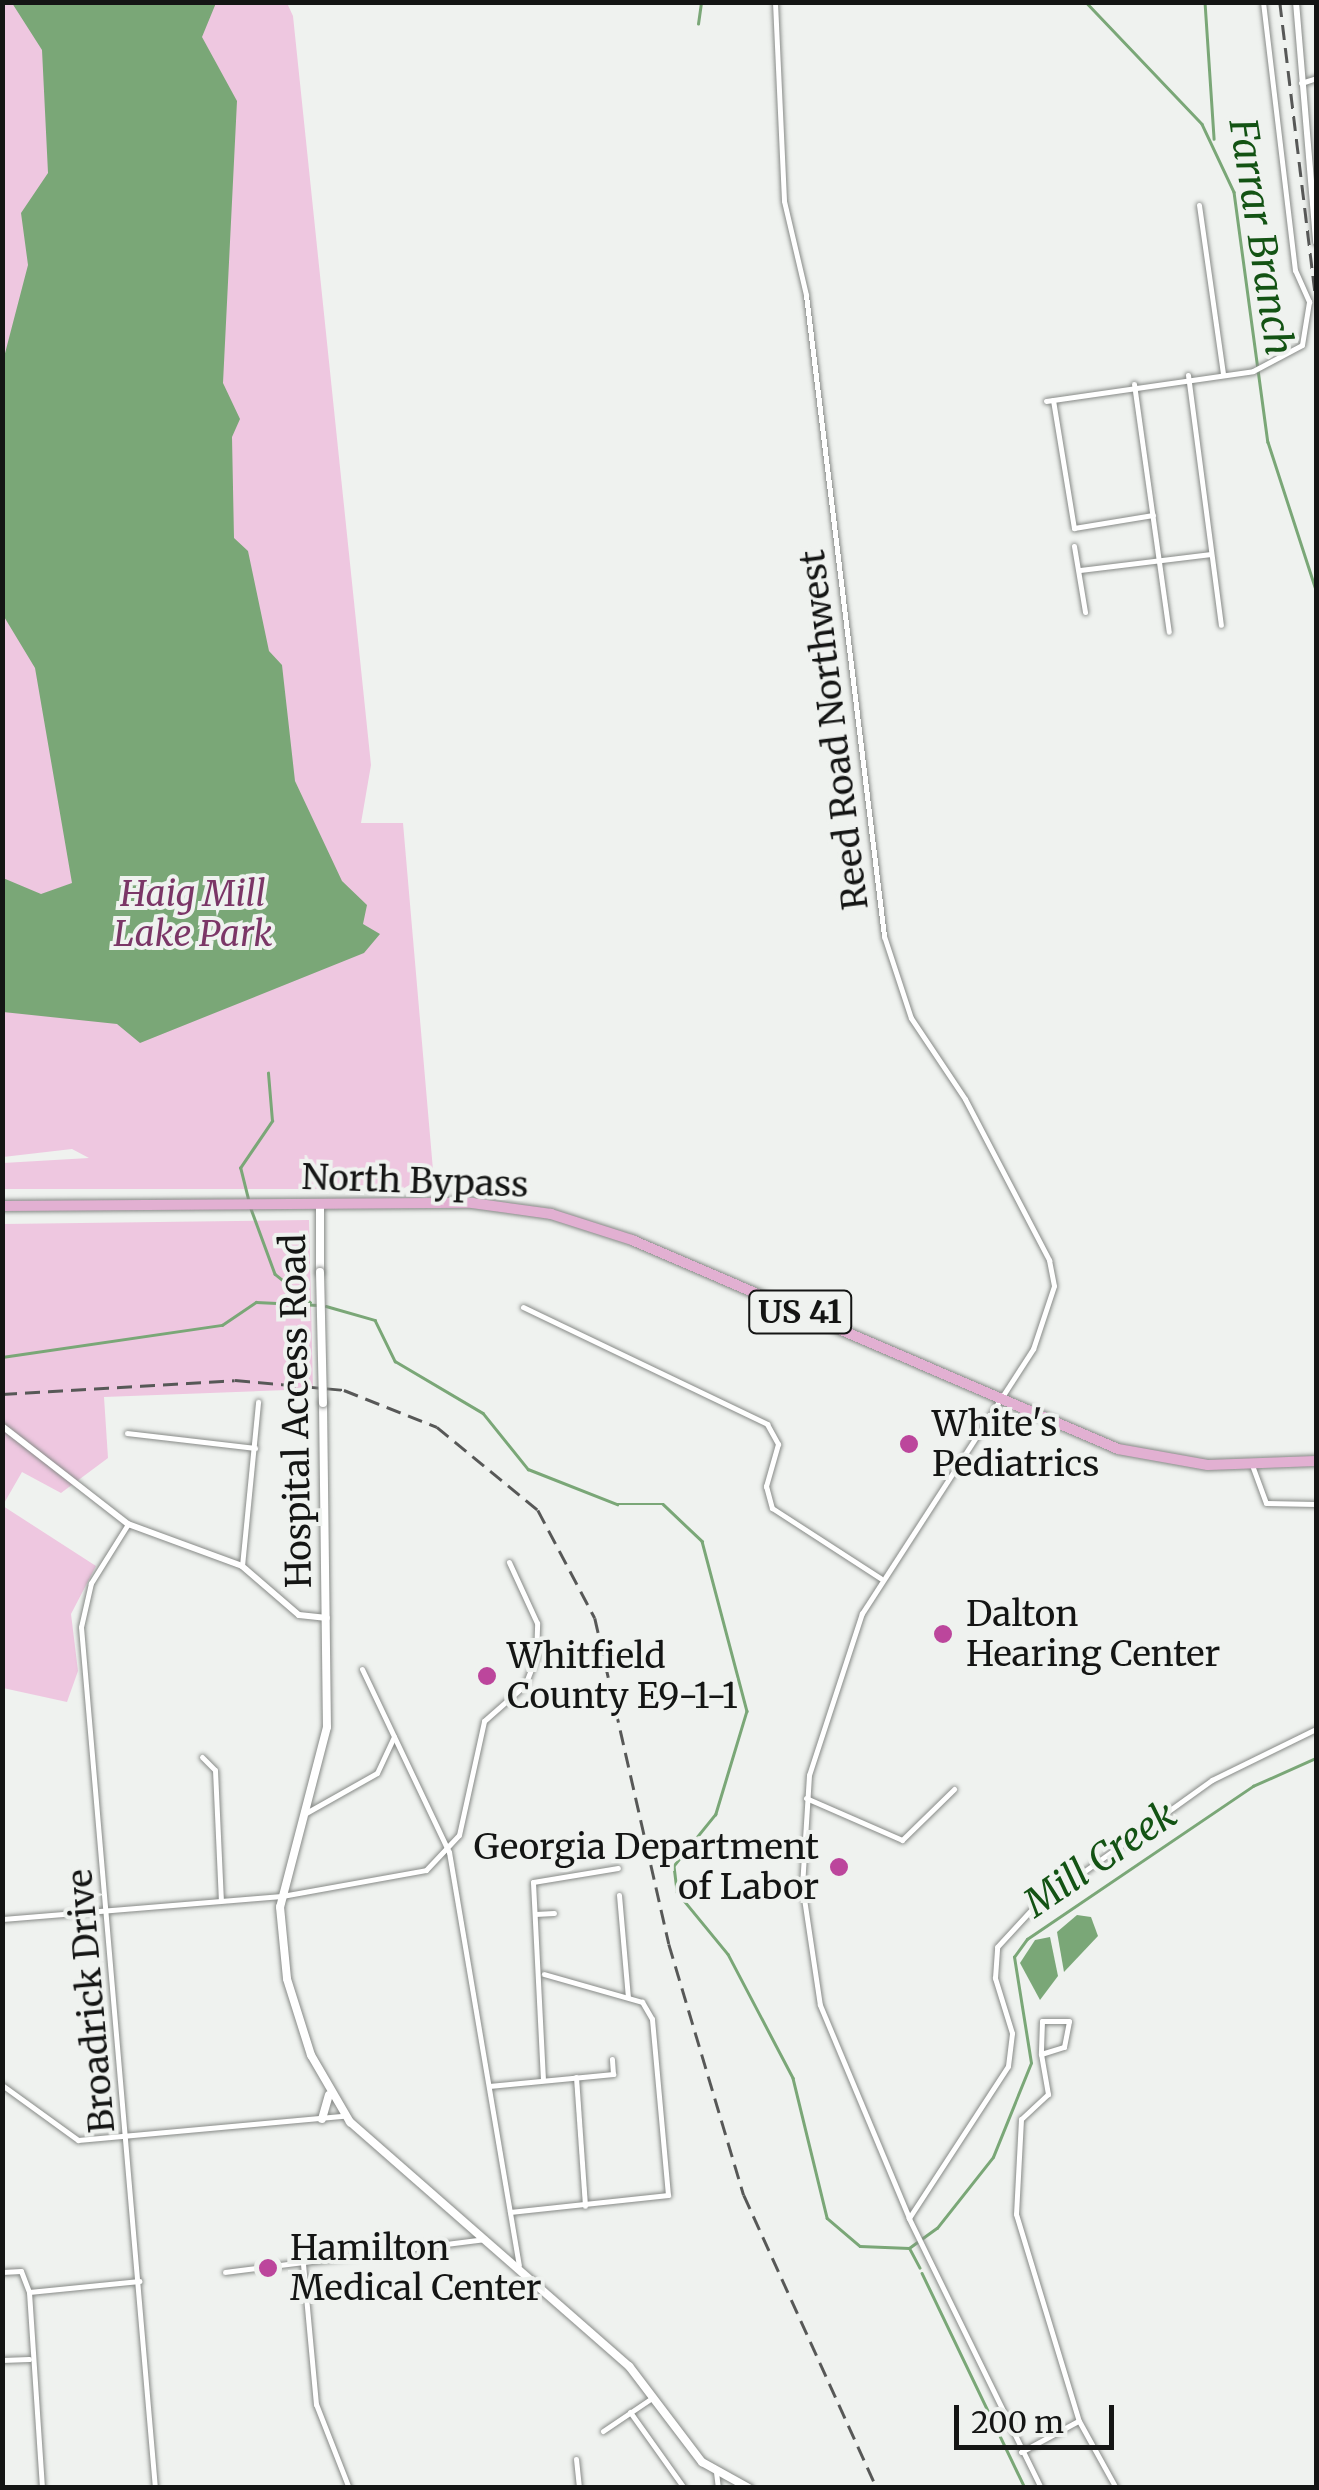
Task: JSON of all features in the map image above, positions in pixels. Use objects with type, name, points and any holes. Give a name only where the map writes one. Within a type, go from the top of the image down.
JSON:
[{"type":"highway","name":"North Bypass","points":[[2,1206],[472,1203],[590,1224],[1118,1448],[1252,1465],[1316,1461]]},
{"type":"main road","name":"Hospital Access Road","points":[[320,1203],[327,1728],[282,1896],[287,1980],[328,2091],[344,2116],[519,2264],[652,2398],[716,2472]]},
{"type":"main road","points":[[322,2120],[328,2091]]},
{"type":"main road","points":[[716,2472],[742,2487]]},
{"type":"street","name":"Reed Road Northwest","points":[[776,2],[784,201],[806,295],[884,936],[911,1018],[965,1100],[1053,1280],[1045,1326],[880,1578],[829,1692],[806,1798],[802,1885],[820,2005],[930,2264],[1041,2488]]},
{"type":"street","points":[[1153,514],[1071,524],[1050,400],[1188,375],[1253,372],[1302,345],[1313,301],[1295,270],[1264,2]]},
{"type":"street","points":[[1296,2],[1316,242]]},
{"type":"street","points":[[1301,82],[1316,78]]},
{"type":"street","points":[[1199,205],[1223,374]]},
{"type":"street","points":[[1188,375],[1221,625]]},
{"type":"street","points":[[1134,384],[1169,632]]},
{"type":"street","points":[[1074,546],[1086,612]]},
{"type":"street","points":[[1080,570],[1211,554]]},
{"type":"street","points":[[523,1307],[767,1424],[778,1444],[766,1486],[772,1508],[880,1578]]},
{"type":"street","points":[[242,1566],[258,1402]]},
{"type":"street","points":[[2,1426],[128,1524],[242,1566],[299,1615],[326,1618]]},
{"type":"street","points":[[127,1432],[255,1448]]},
{"type":"street","points":[[1252,1465],[1266,1503],[1316,1504]]},
{"type":"street","name":"Broadrick Drive","points":[[128,1524],[91,1583],[80,1626],[130,2136],[155,2488]]},
{"type":"street","points":[[2,1919],[282,1896],[410,1878],[449,1852],[484,1722],[526,1684],[536,1657],[537,1624],[508,1562]]},
{"type":"street","points":[[362,1669],[449,1852],[519,2264]]},
{"type":"street","points":[[909,2218],[1008,2066],[1012,2033],[993,1968],[1001,1938],[1212,1780],[1316,1729]]},
{"type":"street","points":[[306,1813],[377,1773],[394,1736]]},
{"type":"street","points":[[202,1757],[214,1770],[221,1900]]},
{"type":"street","points":[[806,1798],[902,1840],[954,1789]]},
{"type":"street","points":[[543,2080],[544,1974],[533,1882],[618,1868]]},
{"type":"street","points":[[618,1895],[628,1997]]},
{"type":"street","points":[[535,1914],[554,1913]]},
{"type":"street","points":[[510,2212],[666,2201],[652,2019],[628,1997],[544,1974]]},
{"type":"street","points":[[1041,2054],[1064,2047],[1069,2021],[1042,2020],[1041,2054],[1048,2094],[1021,2120],[1016,2214],[1079,2421],[1116,2488]]},
{"type":"street","points":[[489,2086],[612,2074],[612,2060]]},
{"type":"street","points":[[576,2077],[585,2206]]},
{"type":"street","points":[[2,2086],[72,2138],[344,2116]]},
{"type":"street","points":[[226,2272],[487,2238]]},
{"type":"street","points":[[302,2264],[316,2404],[350,2488]]},
{"type":"street","points":[[2,2272],[21,2271],[29,2292],[42,2488]]},
{"type":"street","points":[[29,2292],[139,2281]]},
{"type":"street","points":[[2,2360],[31,2359]]},
{"type":"street","points":[[603,2431],[652,2398]]},
{"type":"street","points":[[630,2412],[684,2488]]},
{"type":"street","points":[[1021,2452],[1079,2421]]},
{"type":"street","points":[[576,2459],[579,2488]]},
{"type":"street","points":[[716,2472],[718,2488]]},
{"type":"green space","name":"Haig Mill Lake Park","points":[[3,3],[287,3],[293,16],[371,765],[361,823],[403,823],[433,1170],[403,1189],[3,1189],[3,1163],[89,1158],[72,1149],[3,1157]]},
{"type":"green space","points":[[309,1220],[313,1389],[104,1397],[108,1458],[61,1493],[22,1472],[3,1505],[3,1224]]},
{"type":"green space","points":[[3,1506],[96,1566],[71,1614],[78,1671],[67,1702],[3,1688]]},
{"type":"shaded area","points":[[12,3],[216,3],[202,37],[237,101],[223,383],[240,419],[232,437],[234,538],[248,551],[269,651],[282,665],[295,781],[342,881],[367,905],[363,924],[380,934],[364,953],[140,1043],[117,1024],[3,1012],[3,878],[41,894],[72,883],[35,668],[3,615],[3,361],[28,265],[21,213],[48,173],[42,50]]},
{"type":"shaded area","points":[[1077,1915],[1091,1917],[1098,1936],[1064,1972],[1057,1932]]},
{"type":"shaded area","points":[[1050,1937],[1058,1976],[1040,2000],[1020,1963],[1035,1940]]},
{"type":"waterway","points":[[698,24],[701,2]]},
{"type":"waterway","name":"Farrar Branch","points":[[1086,2],[1202,124],[1234,192],[1268,442],[1316,590]]},
{"type":"waterway","name":"Farrar Branch","points":[[1205,2],[1214,139]]},
{"type":"waterway","points":[[248,1199],[240,1168],[272,1121],[268,1073]]},
{"type":"waterway","points":[[250,1206],[275,1274],[310,1302]]},
{"type":"waterway","name":"Mill Creek","points":[[2,1357],[222,1325],[256,1302],[318,1305]]},
{"type":"waterway","name":"Mill Creek","points":[[326,1306],[375,1320],[395,1361],[483,1413],[528,1469],[617,1504],[663,1504],[702,1541],[747,1711],[716,1814],[674,1866],[677,1892],[728,1954],[793,2078],[827,2218],[860,2246],[909,2248],[937,2228],[993,2157],[1031,2063],[1014,1957],[1027,1939],[1253,1786],[1316,1758]]},
{"type":"waterway","points":[[910,2249],[920,2268]]},
{"type":"waterway","points":[[922,2273],[1025,2488]]},
{"type":"railway","points":[[1280,2],[1316,300]]},
{"type":"railway","points":[[2,1394],[235,1380],[344,1390],[437,1427],[538,1510],[595,1618],[669,1944],[744,2195],[877,2488]]},
{"type":"place","name":"White's Pediatrics","points":[[909,1444]]},
{"type":"place","name":"Dalton Hearing Center","points":[[943,1634]]},
{"type":"place","name":"Whitfield County E9-1-1","points":[[487,1676]]},
{"type":"place","name":"Georgia Department of Labor","points":[[839,1867]]},
{"type":"place","name":"Hamilton Medical Center","points":[[268,2268]]}]
